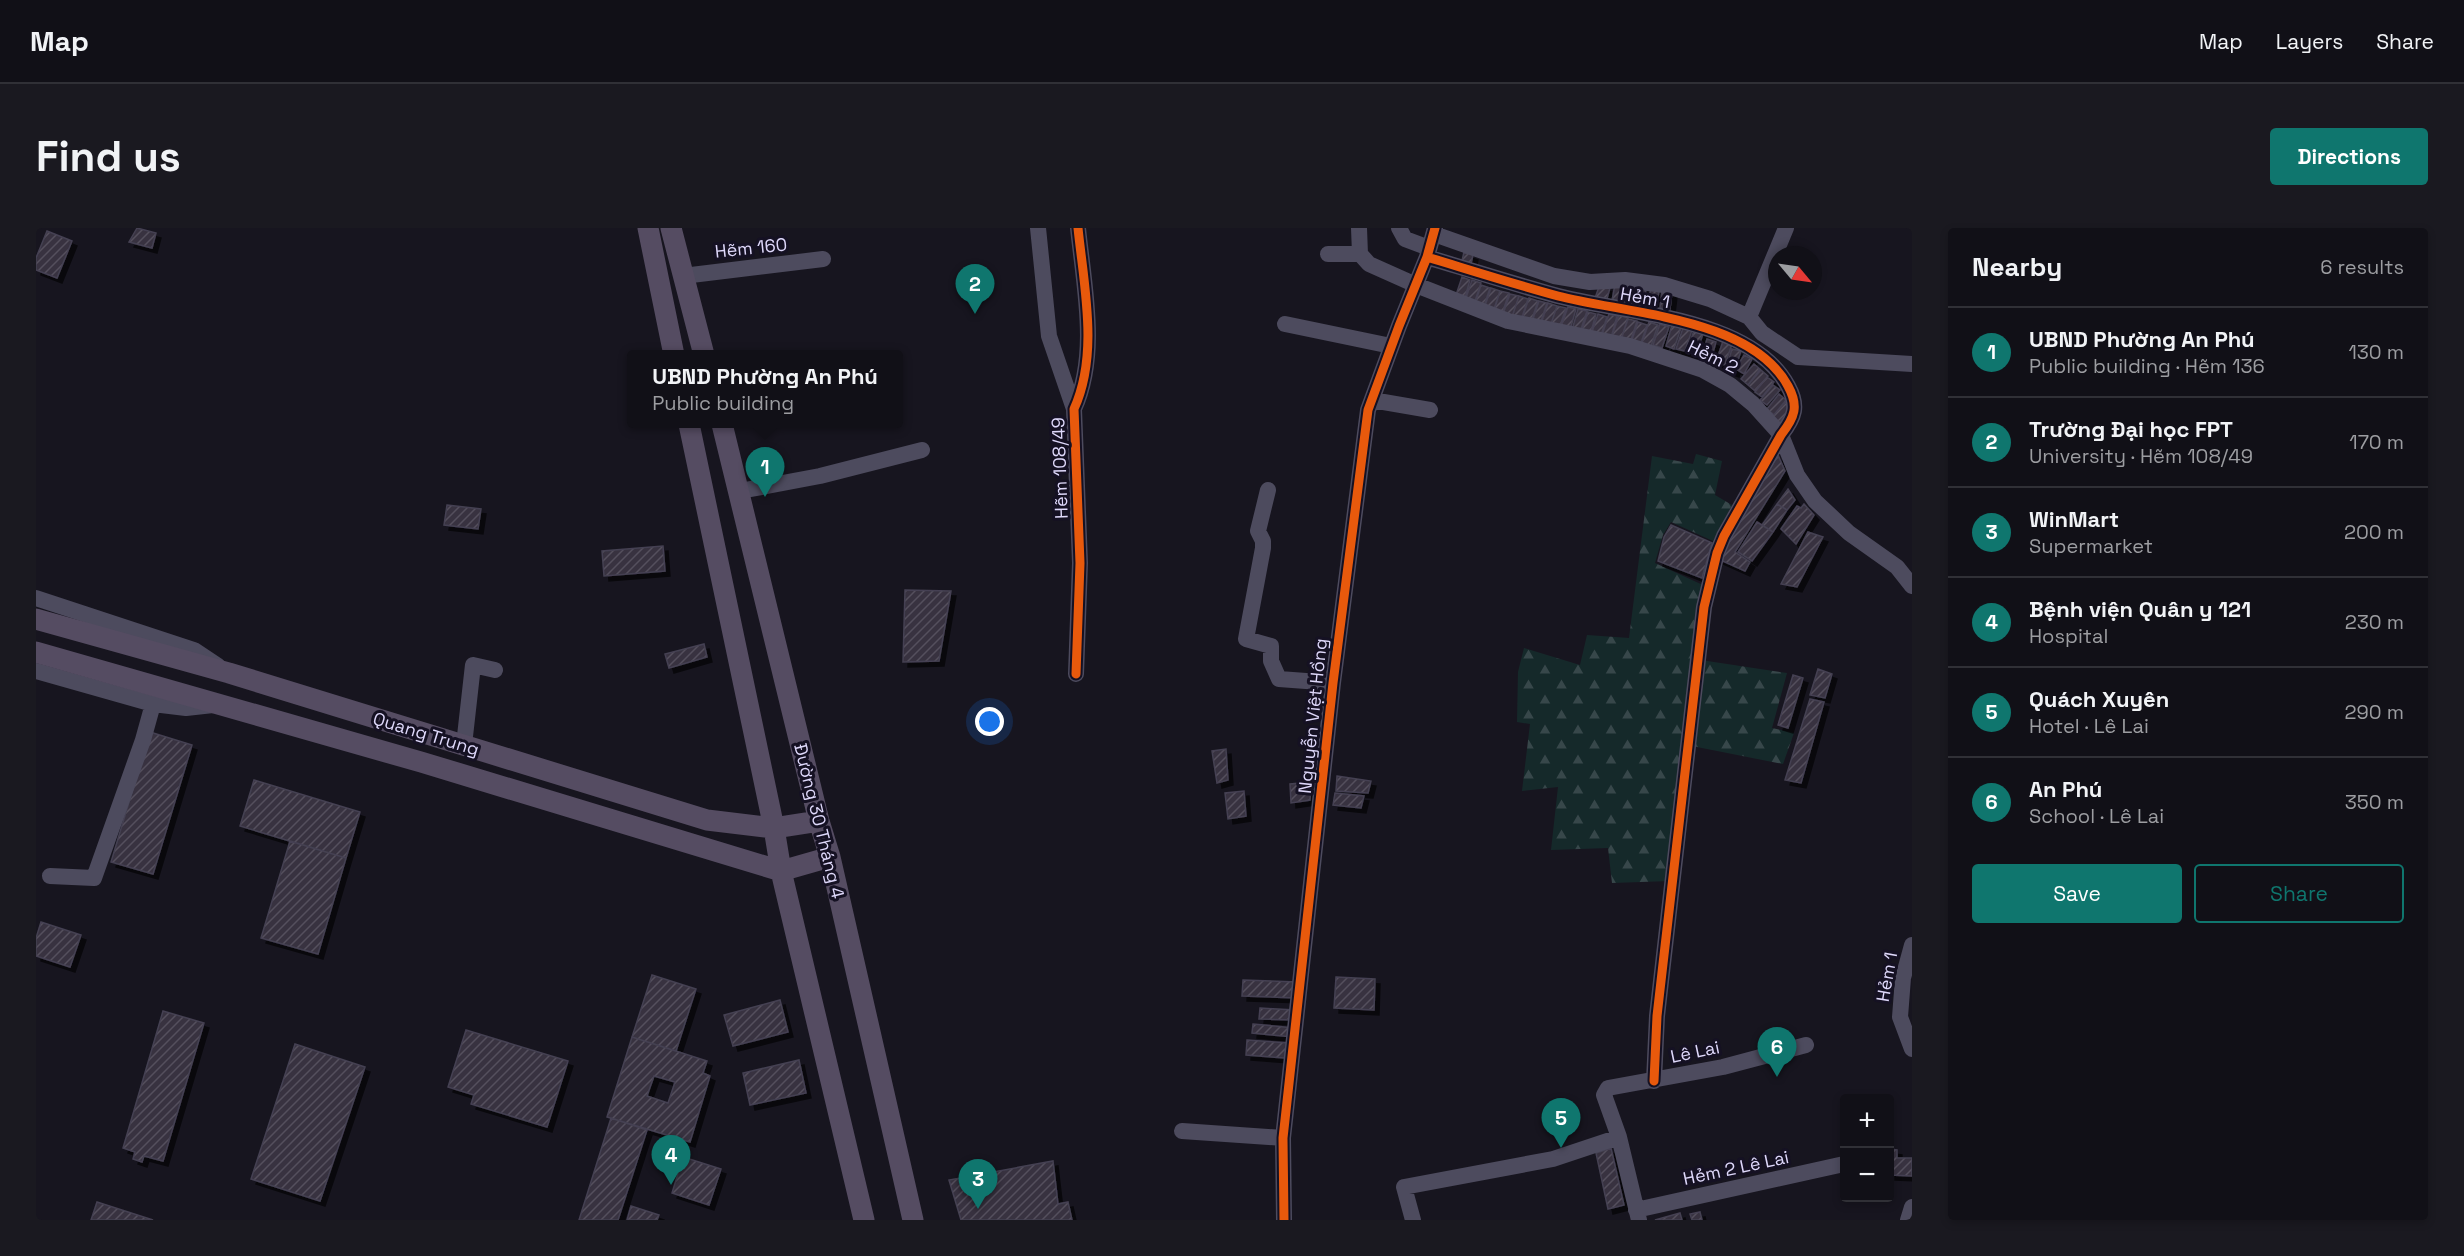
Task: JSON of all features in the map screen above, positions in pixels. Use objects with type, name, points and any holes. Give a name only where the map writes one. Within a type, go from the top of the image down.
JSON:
[{"type":"main road","points":[[648,228],[673,350]]},
{"type":"main road","points":[[671,228],[703,350]]},
{"type":"main road","points":[[690,428],[781,871],[864,1220]]},
{"type":"main road","name":"Đường 30 Tháng 4","points":[[723,428],[819,821],[830,857],[913,1220]]},
{"type":"main road","name":"Quang Trung","points":[[36,619],[226,673],[707,820],[774,828],[819,821]]},
{"type":"main road","name":"Quang Trung","points":[[36,652],[421,762],[781,871]]},
{"type":"main road","points":[[781,871],[830,857]]},
{"type":"street","points":[[1038,228],[1049,336],[1074,410]]},
{"type":"street","name":"Hẽm 108/49","points":[[1076,674],[1080,563],[1074,410],[1081,392],[1088,351],[1078,228]]},
{"type":"street","points":[[1359,228],[1360,254],[1369,264],[1416,285]]},
{"type":"street","points":[[1399,228],[1405,239],[1431,242],[1554,276],[1590,282],[1625,280],[1664,285],[1710,298],[1749,317],[1762,333],[1798,357],[1912,364]]},
{"type":"street","points":[[1749,317],[1786,228]]},
{"type":"street","name":"Nguyễn Việt Hồng","points":[[1284,1220],[1283,1138],[1333,683],[1368,410],[1431,242]]},
{"type":"street","name":"Hẻm 1","points":[[1431,242],[1557,296],[1688,322],[1712,329],[1749,345],[1777,369],[1796,404],[1795,413],[1781,435]]},
{"type":"street","points":[[1328,254],[1360,254]]},
{"type":"street","name":"Hẽm 160","points":[[683,276],[823,259]]},
{"type":"street","name":"Hẻm 2","points":[[1416,285],[1508,321],[1630,346],[1703,370],[1730,385],[1753,404],[1781,435],[1797,475],[1815,501],[1849,533],[1897,567],[1912,586]]},
{"type":"street","points":[[1285,324],[1391,346]]},
{"type":"street","points":[[1372,400],[1430,410]]},
{"type":"street","points":[[1654,1081],[1657,1016],[1704,607],[1715,560],[1724,536],[1781,435]]},
{"type":"street","points":[[740,490],[819,476],[922,450]]},
{"type":"street","points":[[1268,490],[1258,531],[1263,541],[1263,548],[1246,639],[1271,646],[1271,661],[1279,679],[1333,683]]},
{"type":"street","points":[[36,598],[194,650],[226,673]]},
{"type":"street","points":[[464,745],[473,665],[495,670]]},
{"type":"street","name":"Quang Trung","points":[[36,671],[153,704],[186,708],[217,703]]},
{"type":"street","points":[[50,876],[94,878],[143,740],[153,704]]},
{"type":"street","name":"Hẻm 1","points":[[1912,945],[1903,978],[1900,1017],[1912,1049]]},
{"type":"street","name":"Lê Lai","points":[[1637,1215],[1619,1137],[1604,1095],[1608,1088],[1723,1067],[1806,1046]]},
{"type":"street","points":[[1182,1131],[1283,1138]]},
{"type":"street","points":[[1413,1220],[1404,1187],[1553,1159],[1619,1137]]},
{"type":"street","name":"Hẻm 2 Lê Lai","points":[[1637,1215],[1840,1165]]},
{"type":"street","points":[[1908,1220],[1912,1207]]},
{"type":"green space","points":[[1696,454],[1722,461],[1715,495],[1732,505],[1713,541],[1671,522],[1663,535],[1655,563],[1705,586],[1694,659],[1787,673],[1772,728],[1794,733],[1783,764],[1692,746],[1670,881],[1612,883],[1608,848],[1551,850],[1558,787],[1522,791],[1530,724],[1517,722],[1518,672],[1524,648],[1580,665],[1587,635],[1629,638],[1652,456],[1693,464]]},
{"type":"building","points":[[137,228],[156,233],[152,248],[129,242]]},
{"type":"building","points":[[47,231],[72,241],[57,278],[36,270],[36,258]]},
{"type":"building","points":[[1464,252],[1473,255],[1470,268],[1461,265]]},
{"type":"building","points":[[1462,277],[1470,280],[1464,301],[1455,298]]},
{"type":"building","points":[[1472,280],[1481,283],[1474,304],[1465,301]]},
{"type":"building","points":[[1600,284],[1610,288],[1606,302],[1595,298]]},
{"type":"building","points":[[1615,284],[1625,286],[1622,303],[1612,301]]},
{"type":"building","points":[[1481,285],[1490,288],[1483,309],[1474,307]]},
{"type":"building","points":[[1626,286],[1635,287],[1633,304],[1623,303]]},
{"type":"building","points":[[1636,287],[1646,289],[1644,306],[1634,305]]},
{"type":"building","points":[[1491,288],[1500,291],[1493,312],[1484,309]]},
{"type":"building","points":[[1651,289],[1659,292],[1655,308],[1646,305]]},
{"type":"building","points":[[1500,291],[1509,293],[1502,314],[1494,311]]},
{"type":"building","points":[[1662,291],[1672,292],[1670,309],[1660,308]]},
{"type":"building","points":[[1510,294],[1519,296],[1512,317],[1503,314]]},
{"type":"building","points":[[1519,296],[1528,299],[1521,320],[1512,317]]},
{"type":"building","points":[[1529,298],[1538,301],[1531,322],[1522,319]]},
{"type":"building","points":[[1539,301],[1547,303],[1540,324],[1532,322]]},
{"type":"building","points":[[1548,303],[1557,306],[1550,327],[1541,324]]},
{"type":"building","points":[[1557,306],[1566,308],[1559,329],[1550,327]]},
{"type":"building","points":[[1568,307],[1576,309],[1570,330],[1561,327]]},
{"type":"building","points":[[1578,309],[1587,311],[1580,332],[1572,330]]},
{"type":"building","points":[[1588,312],[1596,314],[1590,335],[1581,333]]},
{"type":"building","points":[[1598,314],[1607,317],[1600,338],[1591,335]]},
{"type":"building","points":[[1609,314],[1617,316],[1611,338],[1602,335]]},
{"type":"building","points":[[1619,315],[1628,318],[1621,339],[1612,336]]},
{"type":"building","points":[[1628,319],[1637,321],[1630,343],[1621,340]]},
{"type":"building","points":[[1638,322],[1647,325],[1640,346],[1631,343]]},
{"type":"building","points":[[1649,322],[1658,325],[1651,346],[1642,343]]},
{"type":"building","points":[[1660,324],[1669,327],[1662,348],[1653,345]]},
{"type":"building","points":[[1672,325],[1681,328],[1674,349],[1666,346]]},
{"type":"building","points":[[1683,328],[1692,330],[1685,351],[1676,349]]},
{"type":"building","points":[[1694,330],[1703,334],[1696,354],[1687,352]]},
{"type":"building","points":[[1707,339],[1716,342],[1710,363],[1701,360]]},
{"type":"building","points":[[1723,341],[1732,344],[1725,365],[1716,362]]},
{"type":"building","points":[[1732,349],[1741,351],[1734,372],[1726,369]]},
{"type":"building","points":[[1744,355],[1752,359],[1744,374],[1736,369]]},
{"type":"building","points":[[1754,364],[1760,369],[1748,385],[1741,379]]},
{"type":"building","points":[[1761,370],[1768,376],[1755,391],[1748,385]]},
{"type":"building","points":[[1767,377],[1774,382],[1762,397],[1755,392]]},
{"type":"building","points":[[1773,385],[1780,390],[1767,405],[1760,400]]},
{"type":"building","points":[[1779,394],[1786,400],[1774,415],[1767,409]]},
{"type":"building","points":[[1785,402],[1792,408],[1779,423],[1772,417]]},
{"type":"building","points":[[1778,455],[1785,471],[1735,552],[1750,562],[1745,571],[1718,559]]},
{"type":"building","points":[[1788,489],[1795,500],[1787,510],[1777,504]]},
{"type":"building","points":[[1777,504],[1787,510],[1773,532],[1762,525]]},
{"type":"building","points":[[1804,504],[1814,515],[1796,544],[1781,529],[1797,506],[1801,508]]},
{"type":"building","points":[[447,505],[481,509],[478,529],[444,525]]},
{"type":"building","points":[[1757,522],[1773,532],[1752,561],[1738,552]]},
{"type":"building","points":[[1671,525],[1712,543],[1702,578],[1658,561],[1664,537]]},
{"type":"building","points":[[1808,532],[1823,537],[1797,587],[1781,584]]},
{"type":"building","points":[[663,546],[665,571],[604,576],[602,551]]},
{"type":"building","points":[[905,590],[951,591],[939,661],[903,662]]},
{"type":"building","points":[[704,644],[707,657],[669,668],[665,654]]},
{"type":"building","points":[[1818,669],[1832,674],[1825,698],[1810,695]]},
{"type":"building","points":[[1793,675],[1803,678],[1788,728],[1778,725]]},
{"type":"building","points":[[1810,699],[1824,702],[1801,783],[1785,780]]},
{"type":"building","points":[[150,732],[192,745],[153,874],[111,862]]},
{"type":"building","points":[[1226,749],[1228,780],[1217,783],[1212,751]]},
{"type":"building","points":[[1337,776],[1371,781],[1368,793],[1336,791]]},
{"type":"building","points":[[254,780],[360,812],[346,858],[240,826]]},
{"type":"building","points":[[1311,782],[1310,800],[1291,803],[1290,784]]},
{"type":"building","points":[[1244,791],[1246,816],[1228,819],[1225,793]]},
{"type":"building","points":[[1335,793],[1364,796],[1361,808],[1333,805]]},
{"type":"building","points":[[290,841],[346,858],[318,954],[261,938]]},
{"type":"building","points":[[41,922],[81,935],[70,967],[36,956],[36,938]]},
{"type":"building","points":[[652,975],[696,989],[676,1051],[632,1037]]},
{"type":"building","points":[[1336,977],[1375,979],[1374,1010],[1334,1008]]},
{"type":"building","points":[[1243,980],[1297,982],[1296,998],[1242,996]]},
{"type":"building","points":[[780,1000],[788,1032],[733,1046],[724,1015]]},
{"type":"building","points":[[1260,1008],[1295,1010],[1295,1020],[1259,1019]]},
{"type":"building","points":[[163,1011],[204,1023],[163,1161],[144,1156],[142,1162],[133,1159],[135,1152],[123,1148]]},
{"type":"building","points":[[1253,1024],[1294,1028],[1293,1037],[1252,1033]]},
{"type":"building","points":[[466,1030],[568,1061],[547,1127],[471,1104],[474,1095],[448,1087]]},
{"type":"building","points":[[632,1037],[707,1061],[703,1073],[710,1076],[690,1142],[607,1117]],"holes":[[[654,1076],[675,1082],[668,1103],[647,1096]]]},
{"type":"building","points":[[1247,1040],[1289,1043],[1285,1058],[1246,1055]]},
{"type":"building","points":[[295,1044],[365,1067],[320,1201],[251,1179]]},
{"type":"building","points":[[799,1060],[806,1093],[750,1105],[743,1073]]},
{"type":"building","points":[[611,1118],[647,1130],[618,1220],[579,1220]]},
{"type":"building","points":[[1611,1148],[1624,1205],[1608,1209],[1596,1153]]},
{"type":"building","points":[[1894,1150],[1897,1150],[1897,1158],[1912,1158],[1912,1176],[1894,1175]]},
{"type":"building","points":[[683,1157],[721,1169],[709,1205],[672,1193]]},
{"type":"building","points":[[1053,1161],[1058,1204],[1068,1202],[1072,1220],[961,1220],[949,1180]]},
{"type":"building","points":[[97,1202],[153,1220],[91,1220]]},
{"type":"building","points":[[631,1206],[659,1215],[657,1220],[627,1220]]},
{"type":"building","points":[[1700,1212],[1702,1220],[1692,1220],[1690,1214]]},
{"type":"building","points":[[1680,1213],[1682,1220],[1655,1220]]},
{"type":"cycle path","points":[[1076,674],[1080,563],[1074,409],[1082,388],[1088,343],[1088,320],[1078,228]]},
{"type":"cycle path","points":[[1284,1220],[1283,1138],[1333,683],[1368,410],[1427,257],[1435,228]]},
{"type":"cycle path","points":[[1427,257],[1558,296],[1651,314],[1717,332],[1746,345],[1770,363],[1788,386],[1794,400],[1794,411],[1790,423],[1724,536],[1717,553],[1704,607],[1657,1016],[1654,1081]]},
{"type":"place","name":"Trường Đại học FPT","points":[[975,314]]},
{"type":"place","name":"UBND Phường An Phú","points":[[765,497]]},
{"type":"place","name":"An Phú","points":[[1777,1077]]},
{"type":"place","name":"Quách Xuyên","points":[[1561,1148]]},
{"type":"place","name":"Bệnh viện Quân y 121","points":[[671,1185]]},
{"type":"place","name":"WinMart","points":[[978,1209]]}]
